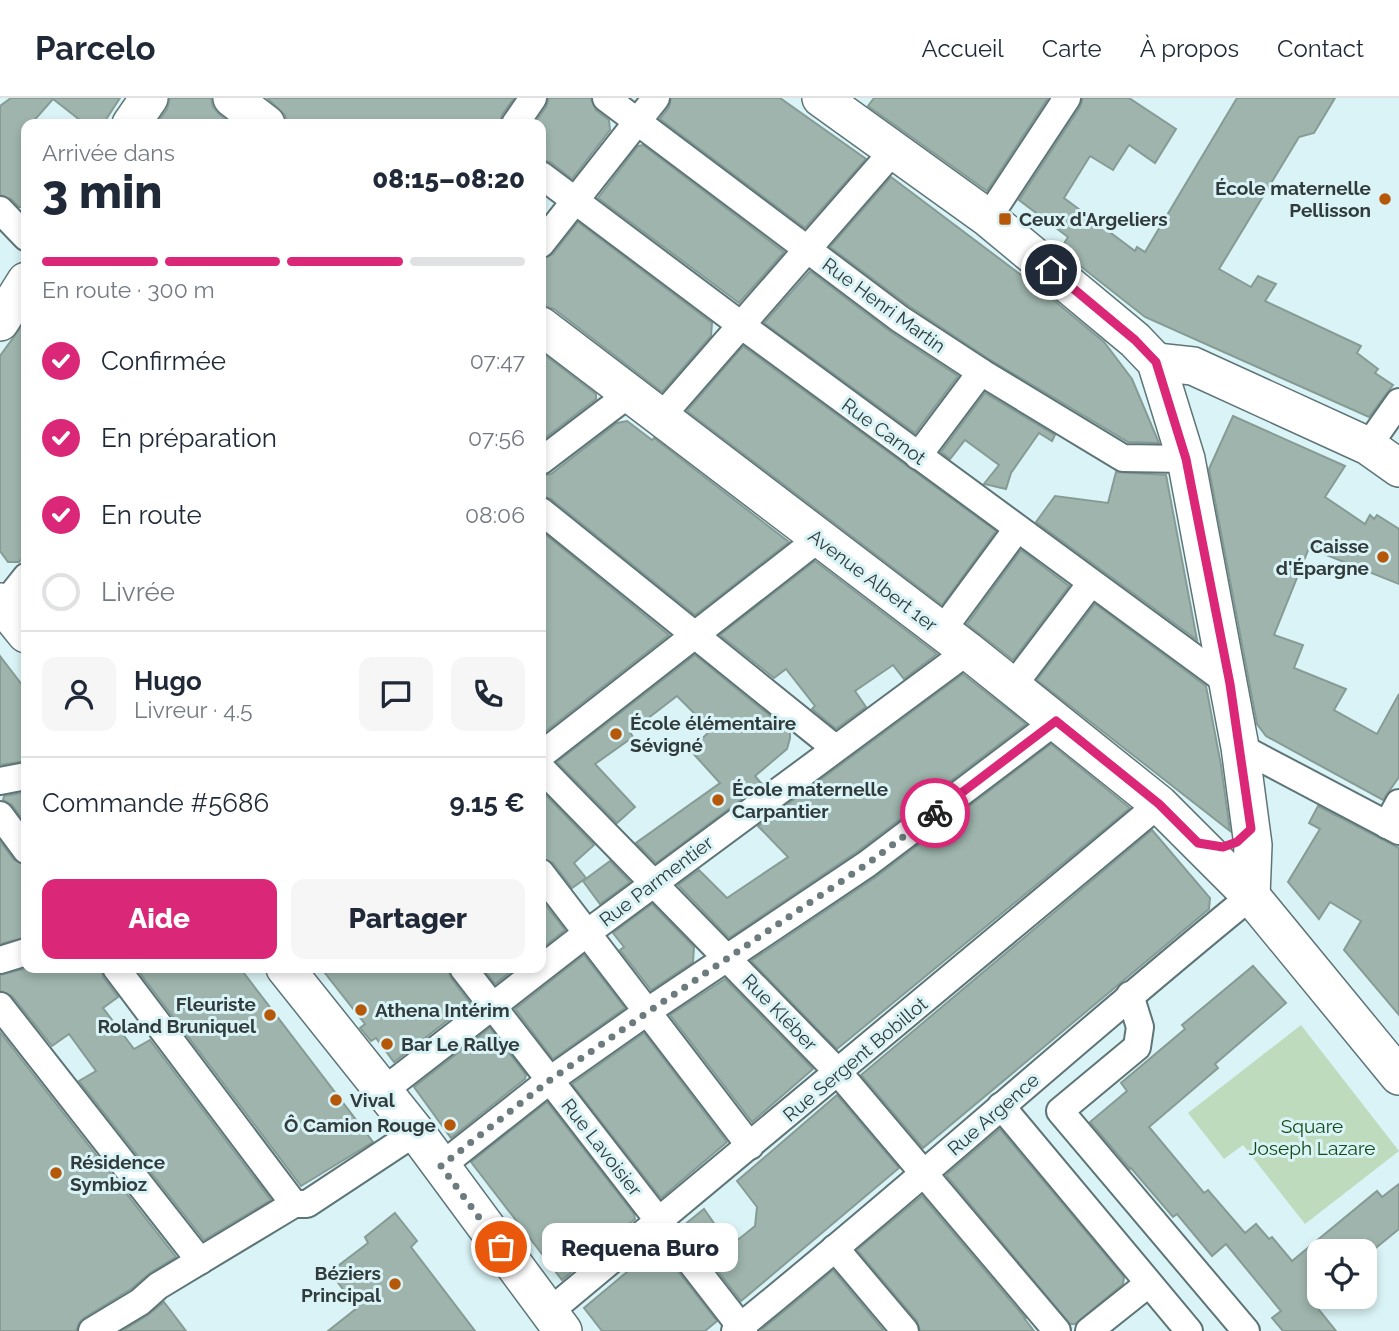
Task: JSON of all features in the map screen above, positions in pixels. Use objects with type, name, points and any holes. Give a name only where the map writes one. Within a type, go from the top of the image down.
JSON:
[{"type":"main road","points":[[134,119],[149,98]]},
{"type":"main road","points":[[232,98],[259,119]]},
{"type":"main road","points":[[841,103],[894,150],[988,218],[1135,340],[1156,362],[1186,459],[1230,684],[1253,845],[1251,896]]},
{"type":"main road","points":[[0,322],[21,289]]},
{"type":"main road","name":"Avenue Albert 1er","points":[[546,330],[1013,686],[1159,804],[1251,896],[1399,1076]]},
{"type":"main road","points":[[1156,362],[1193,366],[1368,446],[1399,468]]},
{"type":"main road","points":[[1,605],[21,628]]},
{"type":"main road","points":[[1198,843],[1223,847],[1237,842],[1251,829]]},
{"type":"main road","points":[[289,973],[416,1132],[556,1322]]},
{"type":"street","points":[[518,119],[533,98]]},
{"type":"street","name":"Rue Henri Martin","points":[[606,98],[900,319],[981,372],[1123,458],[1186,459]]},
{"type":"street","points":[[546,237],[656,98]]},
{"type":"street","points":[[988,218],[1067,98]]},
{"type":"street","points":[[660,418],[894,150]]},
{"type":"street","name":"Rue Carnot","points":[[546,179],[1230,684]]},
{"type":"street","points":[[0,210],[21,232]]},
{"type":"street","points":[[918,456],[981,372]]},
{"type":"street","points":[[546,457],[629,394]]},
{"type":"street","points":[[1368,446],[1399,402]]},
{"type":"street","points":[[546,515],[835,748]]},
{"type":"street","name":"Rue Parmentier","points":[[546,965],[835,748],[954,642],[1017,529]]},
{"type":"street","points":[[546,751],[818,539]]},
{"type":"street","points":[[1,605],[21,583]]},
{"type":"street","points":[[1013,686],[1091,583]]},
{"type":"street","points":[[441,1166],[550,1080],[867,864],[1056,721]]},
{"type":"street","points":[[1240,747],[1395,820]]},
{"type":"street","name":"Rue Kléber","points":[[546,773],[838,1072],[1057,1331]]},
{"type":"street","points":[[0,781],[21,777]]},
{"type":"street","name":"Rue Sergent Bobillot","points":[[556,1322],[660,1221],[1159,804]]},
{"type":"street","points":[[0,815],[21,843]]},
{"type":"street","points":[[546,880],[750,1146]]},
{"type":"street","name":"Rue Argence","points":[[740,1330],[1130,995],[1251,896]]},
{"type":"street","points":[[0,960],[21,954]]},
{"type":"street","points":[[120,973],[294,1204]]},
{"type":"street","name":"Rue Lavoisier","points":[[467,973],[660,1221],[740,1330]]},
{"type":"street","name":"Rue Parmentier","points":[[383,1091],[535,973]]},
{"type":"street","points":[[1028,1139],[1138,1046],[1140,1027],[1130,995]]},
{"type":"street","points":[[0,1006],[200,1261]]},
{"type":"street","points":[[1001,1106],[1189,1331]]},
{"type":"street","points":[[1060,1111],[1246,1331]]},
{"type":"street","points":[[92,1331],[140,1302],[158,1286],[294,1204],[307,1205],[416,1132]]},
{"type":"street","points":[[835,1248],[905,1331]]},
{"type":"street","points":[[1089,1331],[1149,1284]]},
{"type":"green space","name":"Square Joseph Lazare","points":[[1301,1025],[1399,1151],[1305,1224],[1243,1145],[1224,1159],[1188,1113]]},
{"type":"building","points":[[11,98],[120,98],[106,119],[79,119],[53,99],[35,119],[21,119],[21,207],[0,195],[0,106]]},
{"type":"building","points":[[170,98],[211,98],[213,107],[226,119],[160,119],[167,109]]},
{"type":"building","points":[[267,98],[514,98],[501,119],[286,119]]},
{"type":"building","points":[[549,98],[591,98],[596,110],[609,120],[610,130],[572,179],[546,161],[546,119],[538,119]]},
{"type":"building","points":[[671,98],[780,98],[866,159],[805,228],[660,119],[669,107]]},
{"type":"building","points":[[874,98],[1048,98],[987,191],[868,106]]},
{"type":"building","points":[[1083,98],[1129,98],[1176,129],[1155,163],[1129,145],[1113,170],[1090,156],[1064,198],[1135,251],[1137,247],[1145,252],[1237,98],[1335,98],[1314,133],[1299,137],[1219,269],[1251,287],[1258,276],[1276,284],[1265,301],[1361,346],[1357,353],[1378,369],[1375,373],[1393,385],[1369,417],[1145,317],[1060,250],[1068,237],[1019,200],[1080,107]]},
{"type":"building","points":[[643,145],[784,252],[739,303],[598,198],[638,146]]},
{"type":"building","points":[[891,177],[1045,293],[1104,342],[1132,379],[1159,443],[1128,442],[989,359],[909,306],[830,247]]},
{"type":"building","points":[[578,222],[712,323],[711,336],[662,392],[554,309],[546,307],[546,257],[553,254]]},
{"type":"building","points":[[810,271],[891,332],[958,376],[915,433],[764,323]]},
{"type":"building","points":[[21,327],[19,562],[8,562],[0,551],[0,356]]},
{"type":"building","points":[[743,346],[996,531],[942,605],[687,411]]},
{"type":"building","points":[[546,356],[596,394],[596,399],[546,437]]},
{"type":"building","points":[[985,393],[1055,435],[1052,441],[1039,433],[1011,473],[1006,489],[984,484],[999,465],[965,440],[950,459],[941,452]]},
{"type":"building","points":[[1233,416],[1345,466],[1325,497],[1365,524],[1370,515],[1374,519],[1377,515],[1399,529],[1399,584],[1309,548],[1274,635],[1303,645],[1294,668],[1346,689],[1334,710],[1377,734],[1399,694],[1399,777],[1383,800],[1266,736],[1257,724],[1209,469]]},
{"type":"building","points":[[627,421],[652,440],[654,438],[789,542],[695,615],[546,498],[546,475],[551,474],[617,423]]},
{"type":"building","points":[[1116,472],[1166,475],[1197,640],[1036,522],[1055,496],[1108,503]]},
{"type":"building","points":[[546,535],[669,635],[546,731]]},
{"type":"building","points":[[1021,550],[1069,586],[1013,660],[967,624]]},
{"type":"building","points":[[815,561],[937,654],[904,679],[893,665],[855,691],[866,707],[836,729],[812,709],[815,706],[786,669],[774,678],[720,635]]},
{"type":"building","points":[[1095,604],[1206,686],[1230,831],[1037,680]]},
{"type":"building","points":[[695,655],[790,732],[790,738],[787,749],[755,776],[762,784],[656,863],[636,843],[720,783],[690,750],[711,730],[677,696],[630,732],[633,737],[595,764],[635,807],[617,823],[557,762]]},
{"type":"building","points":[[0,656],[21,683],[21,762],[0,765]]},
{"type":"building","points":[[963,674],[1026,724],[858,851],[729,938],[678,885],[699,870],[727,898],[788,857],[758,826]]},
{"type":"building","points":[[1051,744],[1130,808],[837,1049],[751,961],[876,877]]},
{"type":"building","points":[[21,793],[21,817],[12,805],[3,800],[4,796]]},
{"type":"building","points":[[546,795],[594,845],[574,863],[586,878],[572,888],[553,863],[546,860]]},
{"type":"building","points":[[1318,806],[1399,848],[1399,1015],[1344,950],[1361,921],[1330,902],[1319,919],[1288,882],[1320,829],[1309,823]]},
{"type":"building","points":[[1152,830],[1210,898],[1209,909],[923,1148],[861,1075]]},
{"type":"building","points":[[0,841],[14,860],[21,863],[21,938],[0,944]]},
{"type":"building","points":[[610,861],[630,882],[600,904],[583,881]]},
{"type":"building","points":[[652,904],[694,947],[693,962],[651,990],[620,950],[624,947],[613,933]]},
{"type":"building","points":[[546,905],[565,930],[546,945]]},
{"type":"building","points":[[584,955],[625,1008],[553,1059],[515,1009]]},
{"type":"building","points":[[1253,966],[1286,1003],[1215,1064],[1218,1068],[1149,1127],[1204,1193],[1208,1190],[1245,1233],[1256,1224],[1269,1239],[1272,1237],[1292,1261],[1307,1249],[1307,1309],[1318,1309],[1336,1331],[1283,1331],[1272,1318],[1281,1311],[1226,1244],[1212,1256],[1177,1214],[1173,1217],[1090,1122],[1127,1091],[1121,1083],[1185,1029],[1182,1025]]},
{"type":"building","points":[[21,970],[21,973],[102,973],[118,997],[103,1008],[134,1049],[150,1040],[271,1200],[204,1240],[79,1081],[96,1071],[69,1034],[52,1046],[12,996],[0,991],[0,975]]},
{"type":"building","points":[[140,973],[244,973],[373,1142],[301,1186]]},
{"type":"building","points":[[325,973],[450,973],[470,1003],[394,1062],[376,1038],[371,1041],[360,1028],[365,1024]]},
{"type":"building","points":[[487,973],[509,973],[495,984]]},
{"type":"building","points":[[725,979],[813,1069],[752,1122],[670,1015]]},
{"type":"building","points":[[490,1028],[526,1075],[525,1079],[451,1138],[414,1087]]},
{"type":"building","name":"Résidence Symbioz","points":[[0,1032],[176,1257],[84,1318],[76,1331],[0,1331]]},
{"type":"building","points":[[644,1033],[727,1142],[661,1198],[572,1084]]},
{"type":"building","points":[[837,1095],[899,1168],[741,1301],[683,1226],[704,1209],[723,1236],[739,1239],[755,1226],[757,1207],[737,1181]]},
{"type":"building","points":[[547,1102],[634,1214],[635,1219],[562,1280],[471,1162]]},
{"type":"building","points":[[1000,1129],[1124,1277],[1123,1284],[1075,1324],[1070,1324],[946,1175]]},
{"type":"building","points":[[1399,1184],[1399,1229],[1377,1247],[1377,1239],[1319,1239],[1377,1191],[1382,1197]]},
{"type":"building","points":[[922,1196],[1034,1331],[920,1331],[917,1321],[857,1250]]},
{"type":"building","name":"Béziers Principal","points":[[395,1213],[417,1241],[411,1247],[475,1331],[328,1331],[357,1308],[330,1272],[368,1243],[365,1237]]},
{"type":"building","points":[[658,1246],[717,1321],[705,1331],[602,1331],[584,1308]]},
{"type":"building","points":[[833,1270],[884,1331],[760,1331],[810,1290]]},
{"type":"building","points":[[164,1302],[186,1331],[122,1331],[148,1315]]},
{"type":"way so far","points":[[501,1247],[441,1166],[550,1080],[867,864],[935,813]]},
{"type":"place","name":"École maternelle Pellisson","points":[[1385,199]]},
{"type":"place","name":"Ceux d'Argeliers","points":[[1005,219]]},
{"type":"place","name":"Caisse d'Épargne","points":[[1383,557]]},
{"type":"place","name":"École élémentaire Sévigné","points":[[616,734]]},
{"type":"place","name":"École maternelle Carpantier","points":[[718,800]]},
{"type":"place","name":"Athena Intérim","points":[[361,1010]]},
{"type":"place","name":"Fleuriste Roland Bruniquel","points":[[270,1015]]},
{"type":"place","name":"Bar Le Rallye","points":[[387,1044]]},
{"type":"place","name":"Vival","points":[[336,1100]]},
{"type":"place","name":"Ô Camion Rouge","points":[[450,1125]]},
{"type":"place","name":"Résidence Symbioz","points":[[56,1173]]},
{"type":"place","name":"Requena Buro","points":[[501,1247]]},
{"type":"place","name":"Béziers Principal","points":[[395,1284]]},
{"type":"route","points":[[935,813],[1056,721],[1159,804],[1198,843],[1223,847],[1237,842],[1251,829],[1230,684],[1186,459],[1156,362],[1135,340],[1051,270]]}]
